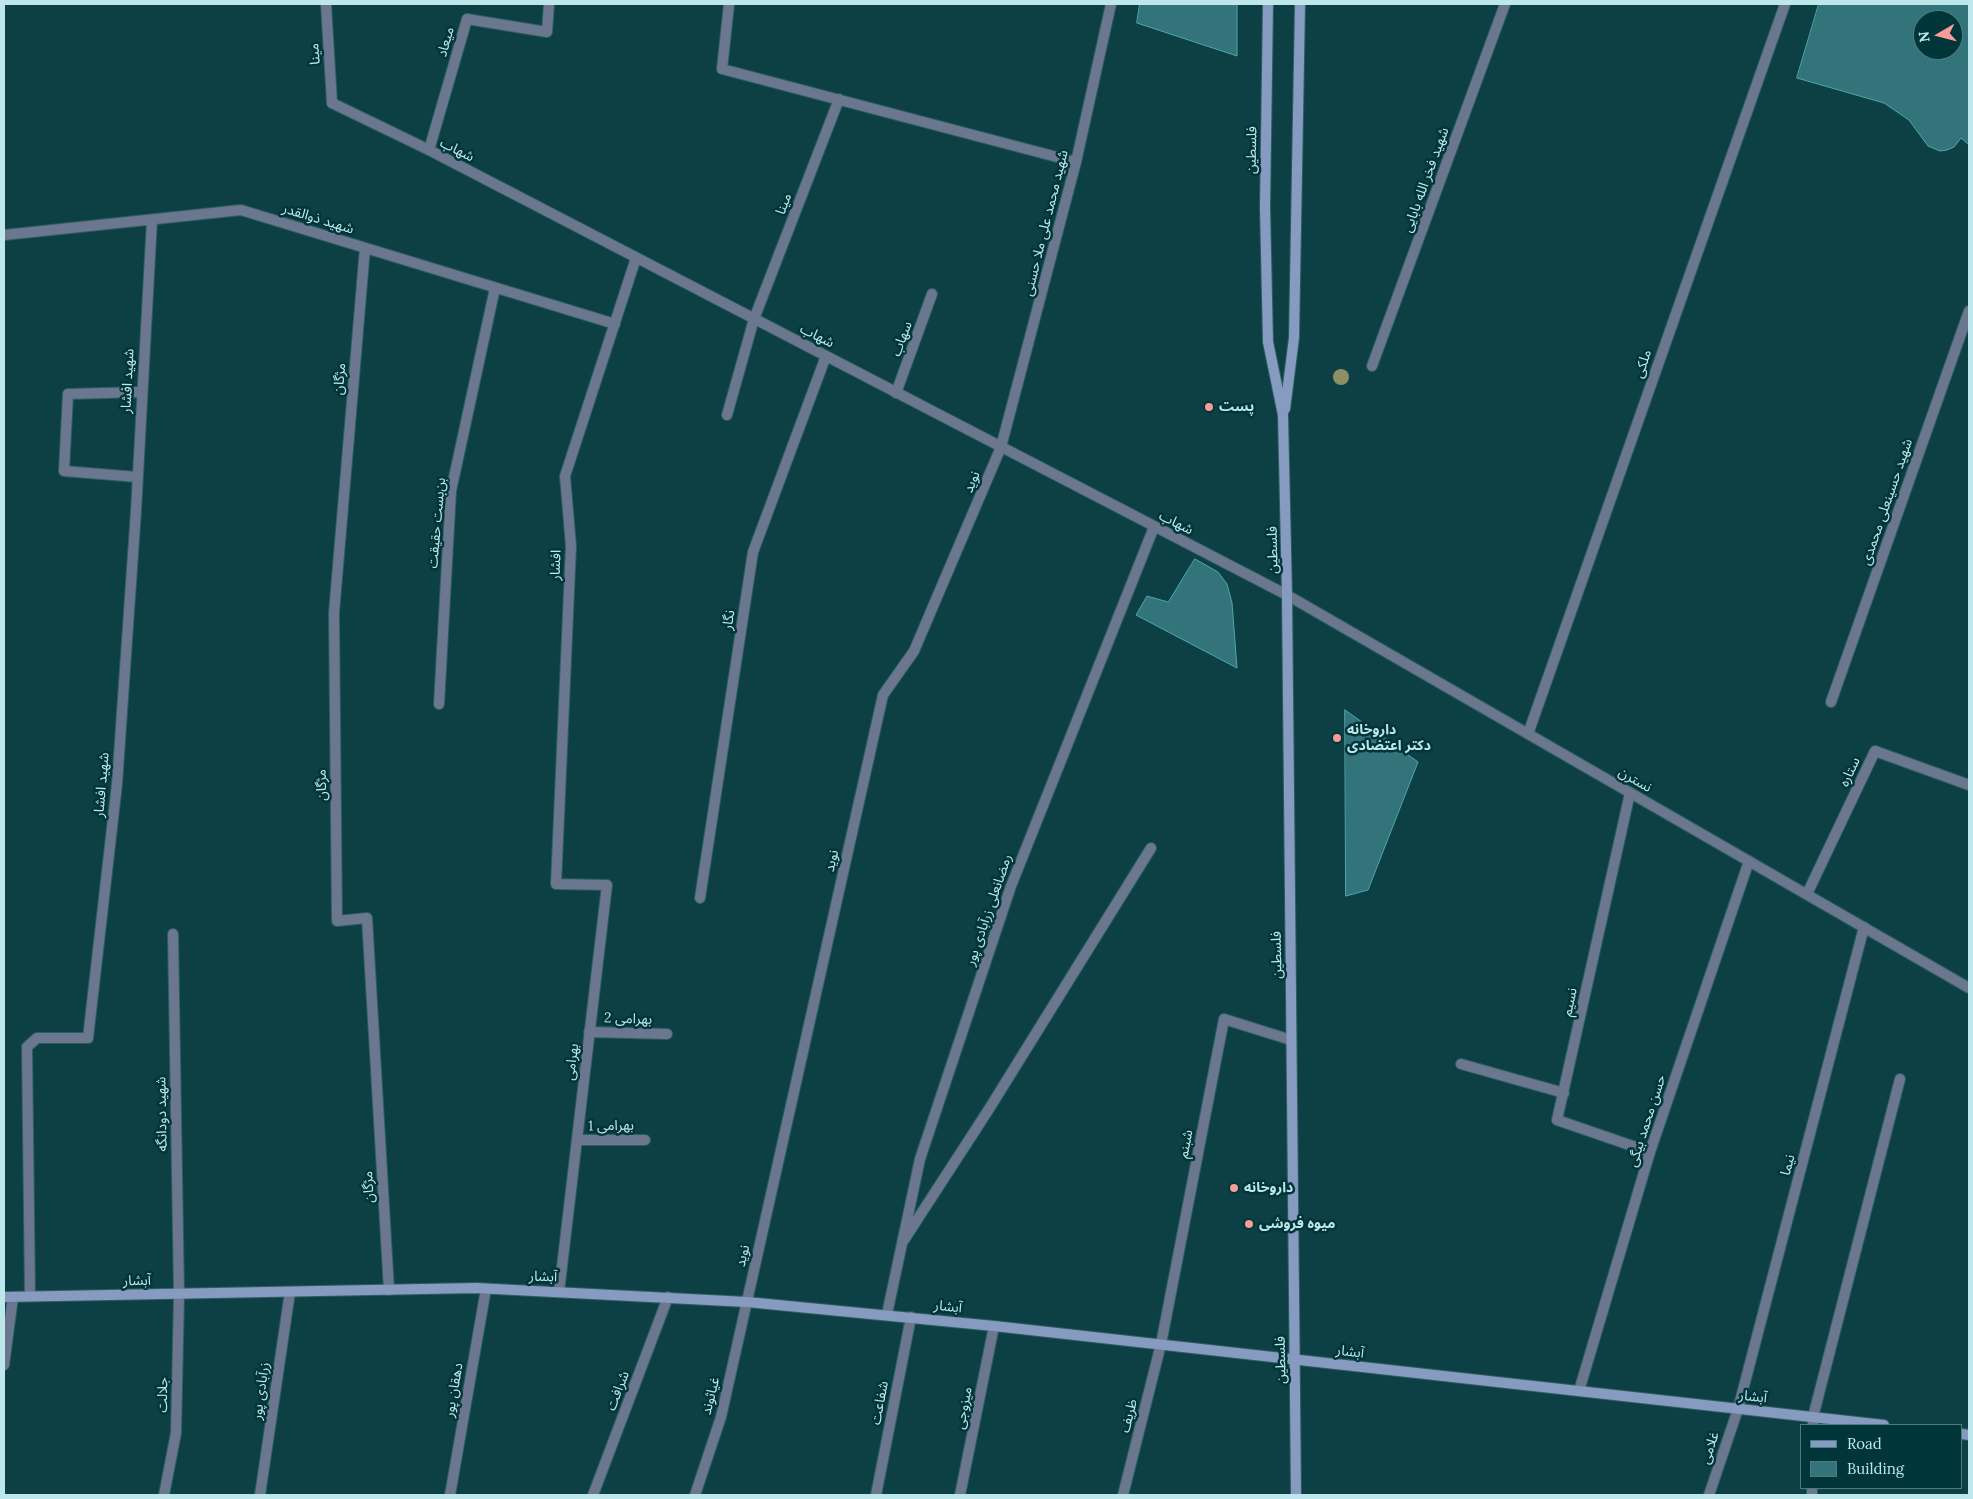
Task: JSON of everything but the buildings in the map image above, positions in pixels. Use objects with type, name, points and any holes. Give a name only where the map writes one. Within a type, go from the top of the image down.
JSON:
[{"type":"street","name":"مینا","points":[[326,4],[332,104]]},
{"type":"street","name":"میعاد","points":[[428,150],[467,19],[547,32],[549,4]]},
{"type":"street","points":[[729,4],[722,69],[839,98],[1076,162]]},
{"type":"street","name":"شهید محمد علی ملا حسنی","points":[[1001,447],[1076,162],[1111,4]]},
{"type":"street","name":"فلسطین","points":[[1268,4],[1265,207],[1268,342],[1284,415]]},
{"type":"street","name":"فلسطین","points":[[1296,1495],[1284,415],[1294,338],[1300,4]]},
{"type":"street","name":"شهید فخر الله بابایی","points":[[1372,366],[1505,4]]},
{"type":"street","name":"ملکی","points":[[1528,734],[1784,4]]},
{"type":"street","name":"مینا","points":[[727,415],[754,319],[839,98]]},
{"type":"street","name":"شهاب","points":[[332,104],[428,150],[1287,595]]},
{"type":"street","name":"شهید ذوالقدر","points":[[4,235],[241,210],[616,324]]},
{"type":"street","name":"شهید افشار","points":[[30,1296],[27,1046],[37,1038],[88,1038],[117,784],[152,220]]},
{"type":"street","name":"مژگان","points":[[365,248],[334,613],[338,921],[367,918],[389,1290]]},
{"type":"street","name":"افشار","points":[[556,884],[571,546],[565,476],[636,258]]},
{"type":"street","name":"بن‌بست حقیقت","points":[[439,704],[451,491],[495,288]]},
{"type":"street","name":"سهاب","points":[[896,393],[932,294]]},
{"type":"street","name":"شهید حسینعلی محمدی","points":[[1831,702],[1969,311]]},
{"type":"street","name":"نگار","points":[[700,898],[753,552],[826,356]]},
{"type":"street","points":[[137,477],[64,471],[68,394],[141,392]]},
{"type":"street","name":"نوید","points":[[747,1302],[883,695],[914,651],[1001,447]]},
{"type":"street","name":"رمضانعلی زرآبادی پور","points":[[887,1314],[920,1159],[1011,886],[1154,526]]},
{"type":"street","name":"نسترن","points":[[1287,595],[1969,988]]},
{"type":"street","name":"ستاره","points":[[1808,894],[1875,751],[1969,785]]},
{"type":"street","name":"نسیم","points":[[1630,793],[1557,1120],[1650,1152]]},
{"type":"street","points":[[901,1246],[989,1109],[1150,848]]},
{"type":"street","name":"حسن محمد بیگی","points":[[1580,1391],[1650,1152],[1749,861]]},
{"type":"street","name":"بهرامی","points":[[556,884],[607,885],[559,1292]]},
{"type":"street","name":"نیما","points":[[1738,1409],[1864,927]]},
{"type":"street","name":"شهید دودانگه","points":[[173,934],[179,1294]]},
{"type":"street","name":"شبنم","points":[[1161,1344],[1224,1019],[1291,1040]]},
{"type":"street","name":"بهرامی 2","points":[[589,1032],[667,1034]]},
{"type":"street","points":[[1461,1064],[1564,1093]]},
{"type":"street","points":[[1813,1421],[1900,1079]]},
{"type":"street","name":"بهرامی 1","points":[[577,1140],[645,1140]]},
{"type":"street","name":"آبشار","points":[[8,1297],[486,1289],[747,1302],[887,1314],[1738,1409],[1813,1421],[1866,1424]]},
{"type":"street","name":"دهقان پور","points":[[450,1495],[486,1289]]},
{"type":"street","name":"زرآبادی پور","points":[[260,1495],[290,1292]]},
{"type":"street","name":"جلالت","points":[[164,1495],[176,1433],[179,1294]]},
{"type":"street","points":[[4,1365],[8,1297]]},
{"type":"street","name":"شرافت","points":[[593,1495],[668,1297]]},
{"type":"street","name":"غیاثوند","points":[[694,1495],[721,1417],[747,1302]]},
{"type":"street","name":"شفاعت","points":[[876,1495],[911,1317]]},
{"type":"street","name":"میزوجی","points":[[960,1495],[994,1326]]},
{"type":"street","name":"ظریف","points":[[1123,1495],[1161,1344]]},
{"type":"street","name":"غلامی","points":[[1709,1495],[1738,1409]]},
{"type":"place","name":"پست","points":[[1209,407]]},
{"type":"place","name":"داروخانه دکتر اعتضادی","points":[[1337,738]]},
{"type":"place","name":"داروخانه","points":[[1234,1188]]},
{"type":"place","name":"میوه فروشی","points":[[1249,1224]]}]
